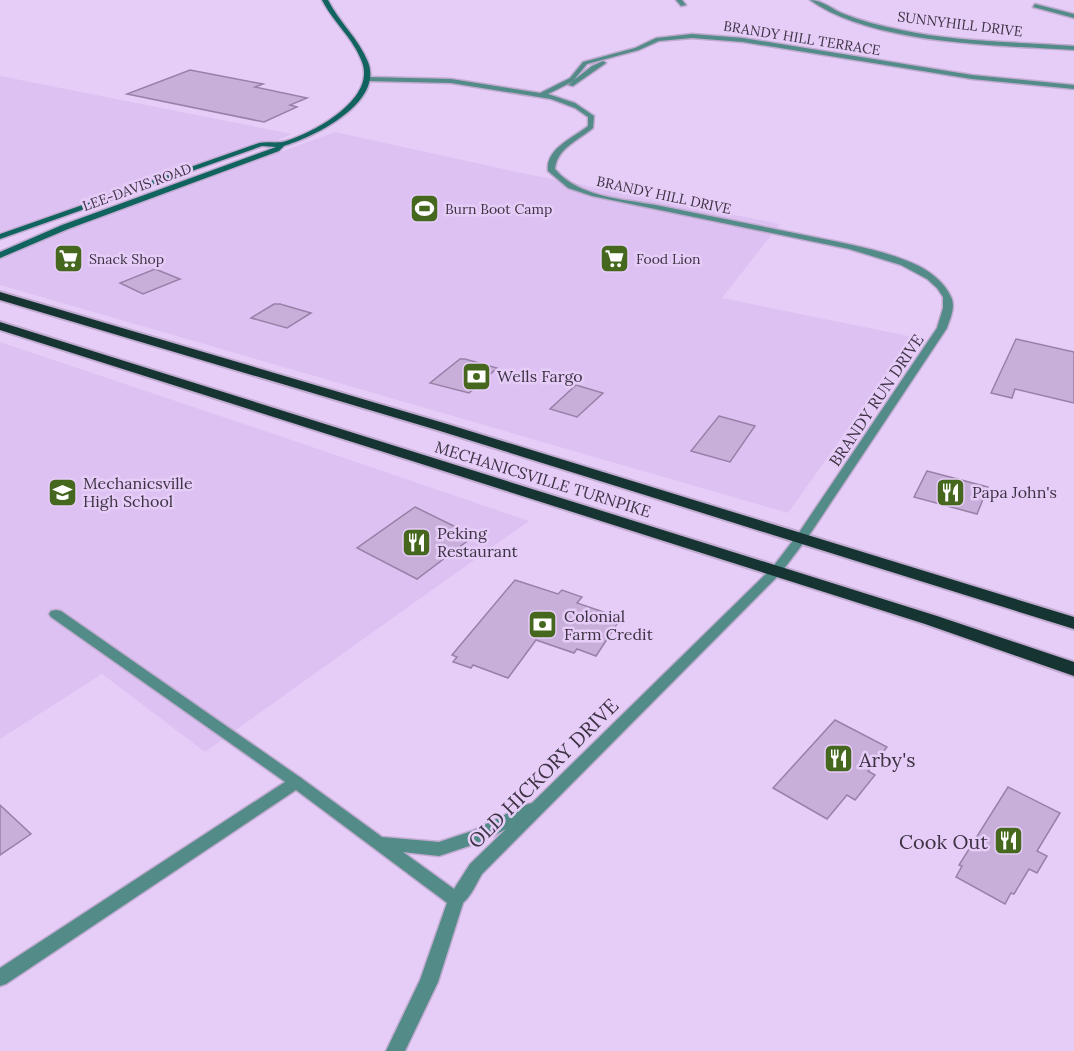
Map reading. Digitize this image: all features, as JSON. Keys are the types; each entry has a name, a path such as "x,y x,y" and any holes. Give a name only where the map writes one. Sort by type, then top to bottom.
{"highway":[{"name":"MECHANICSVILLE TURNPIKE","path":"0,296 442,427 1074,623"},
{"name":"MECHANICSVILLE TURNPIKE","path":"0,326 776,571 1074,669"}],"main road":[{"path":"326,0 336,23 363,59 368,79"},
{"name":"LEE-DAVIS ROAD","path":"0,237 261,144 282,144 342,114 357,100 368,79"},
{"name":"LEE-DAVIS ROAD","path":"0,255 65,227 277,150 282,144"},
{"path":"121,208 176,180 178,173"}],"street":[{"name":"SUNNYHILL DRIVE","path":"813,0 844,16 908,32 1074,48"},
{"path":"1035,6 1074,16"},
{"name":"BRANDY HILL TERRACE","path":"542,95 572,79 585,63 637,49 658,39 692,36 742,40 972,77 1074,89"},
{"name":"BRANDY HILL TERRACE","path":"552,97 584,78 597,64 637,53 659,43 682,39 753,45 975,81 1074,89"},
{"name":"BRANDY HILL DRIVE","path":"368,79 451,81 552,97 581,108 591,116 591,127 557,151 551,160 551,169 557,178 579,191 850,247 894,260 930,276"},
{"name":"BRANDY RUN DRIVE","path":"802,537 942,328 947,312 947,297 930,276"},
{"name":"OLD HICKORY DRIVE","path":"395,1051 429,982 456,900 476,869 776,571 802,537"},
{"path":"56,614 296,782 456,900"},
{"path":"0,978 296,782"},
{"path":"379,843 415,849 439,849 478,836 542,804"}],"shaded area":[{"path":"0,76 292,134 246,154 79,207 0,235"},
{"path":"335,132 512,171 780,224 722,298 913,337 788,513 0,285 0,254"},
{"path":"0,342 529,521 205,752 102,674 0,739"}],"building":[{"path":"190,70 263,84 255,87 307,98 290,105 297,107 264,122 127,94"},
{"path":"155,269 180,279 143,294 120,283"},
{"path":"274,304 311,313 287,328 251,318"},
{"path":"1016,339 1074,352 1074,403 1015,389 1012,398 991,393"},
{"name":"Wells Fargo","path":"460,359 497,368 469,393 430,383"},
{"path":"576,385 603,393 577,417 550,409"},
{"path":"719,416 755,426 730,462 691,451"},
{"name":"Papa John's","path":"927,471 988,487 977,514 914,497"},
{"name":"Peking Restaurant","path":"415,507 474,536 417,579 357,548"},
{"name":"Colonial Farm Credit","path":"515,580 558,594 562,590 582,597 577,603 621,618 596,656 577,649 574,653 536,640 508,678 473,665 471,668 453,662 457,657 452,655"},
{"name":"Arby's","path":"835,720 887,747 868,771 875,775 855,800 847,795 827,819 773,788"},
{"name":"Cook Out","path":"1008,787 1060,813 1037,851 1047,856 1037,873 1029,869 1005,904 956,877 962,866 959,865"},
{"path":"0,805 31,834 0,855"}],"place":[{"name":"Burn Boot Camp","path":"424,209"},
{"name":"Snack Shop","path":"68,259"},
{"name":"Food Lion","path":"615,259"},
{"name":"Wells Fargo","path":"476,376"},
{"name":"Mechanicsville High School","path":"62,492"},
{"name":"Papa John's","path":"951,492"},
{"name":"Peking Restaurant","path":"416,542"},
{"name":"Colonial Farm Credit","path":"543,625"},
{"name":"Arby's","path":"838,759"},
{"name":"Cook Out","path":"1009,841"}]}
